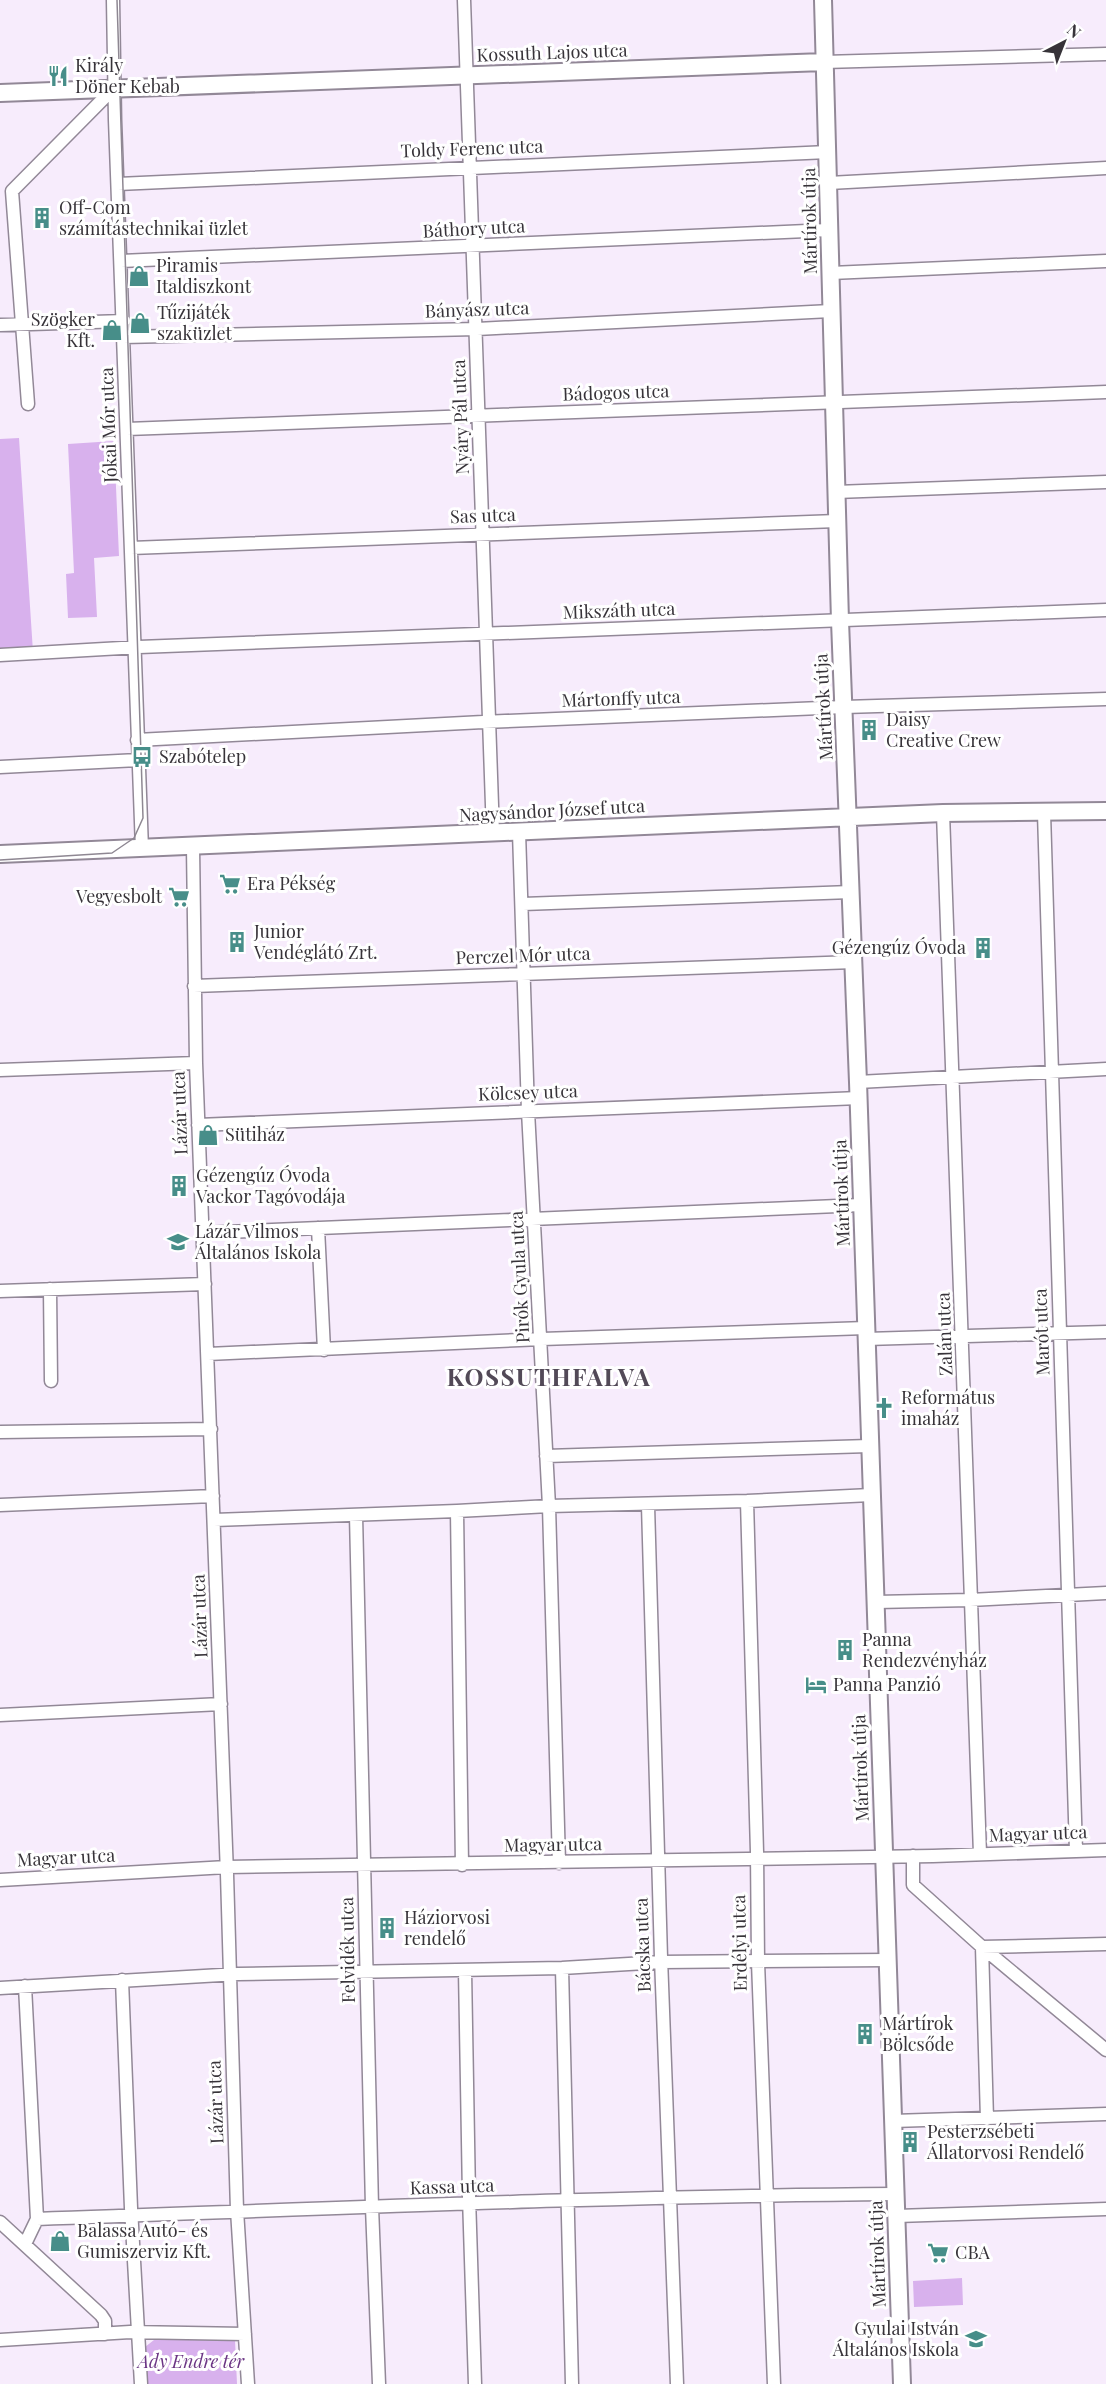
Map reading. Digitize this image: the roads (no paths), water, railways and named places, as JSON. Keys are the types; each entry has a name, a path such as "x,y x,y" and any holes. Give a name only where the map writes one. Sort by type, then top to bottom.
{"street":[{"name":"Jókai Mór utca","path":"113,0 117,183 124,321 142,849"},
{"name":"Nyáry Pál utca","path":"464,0 493,834"},
{"name":"Mártírok útja","path":"823,0 840,621 854,962 902,2384"},
{"name":"Kossuth Lajos utca","path":"0,93 824,62 1106,54"},
{"path":"28,404 12,191 114,88"},
{"name":"Toldy Ferenc utca","path":"117,183 828,152"},
{"path":"829,183 1106,168"},
{"name":"Báthory utca","path":"121,261 829,230"},
{"path":"831,273 1106,261"},
{"name":"Bányász utca","path":"123,337 477,329 831,310"},
{"path":"0,325 124,321"},
{"path":"0,330 13,329 23,324"},
{"name":"Bádogos utca","path":"127,429 1106,392"},
{"path":"836,492 1106,482"},
{"name":"Sas utca","path":"131,548 837,521"},
{"name":"Mikszáth utca","path":"0,655 134,647 1106,610"},
{"name":"Mártonffy utca","path":"137,740 844,707 1106,699"},
{"path":"0,767 138,760"},
{"name":"Nagysándor József utca","path":"0,854 943,813 1106,811"},
{"name":"Zalán utca","path":"943,813 980,1854"},
{"name":"Marót utca","path":"1044,813 1050,1072 1076,1851"},
{"name":"Pirók Gyula utca","path":"519,832 528,1111 542,1339 549,1506 560,1863"},
{"name":"Lázár utca","path":"193,847 198,1125 227,1867 237,2210 248,2384"},
{"path":"523,904 851,892"},
{"name":"Perczel Mór utca","path":"194,986 854,962"},
{"path":"0,1070 196,1063"},
{"name":"Kölcsey utca","path":"198,1125 528,1111 858,1090 954,1077 1106,1069"},
{"path":"203,1233 861,1205"},
{"path":"318,1228 324,1350"},
{"path":"0,1291 205,1284"},
{"path":"50,1289 51,1381"},
{"path":"207,1354 542,1339 866,1334 963,1338 1106,1332"},
{"path":"0,1432 211,1429"},
{"path":"546,1456 869,1446"},
{"path":"214,1520 871,1495"},
{"path":"0,1505 213,1496"},
{"name":"Erdélyi utca","path":"747,1501 758,1962 774,2384"},
{"name":"Bácska utca","path":"648,1505 658,1860 678,2384"},
{"path":"457,1511 462,1865"},
{"name":"Felvidék utca","path":"356,1515 372,2207 379,2384"},
{"path":"876,1602 1106,1593"},
{"path":"0,1715 221,1704"},
{"name":"Magyar utca","path":"0,1880 227,1867 462,1865 1106,1850"},
{"path":"913,1856 913,1885 982,1947 1106,2050"},
{"path":"982,1947 1106,1944"},
{"path":"1011,1970 1010,1960 1017,1950 1026,1946"},
{"path":"982,1947 987,2119"},
{"path":"0,1988 230,1975 562,1968 662,1962 887,1960"},
{"path":"562,1968 572,2384"},
{"path":"465,1970 475,2384"},
{"path":"122,1980 131,2216 141,2384"},
{"path":"25,1986 37,2219 26,2244"},
{"path":"893,2121 1106,2114"},
{"name":"Kassa utca","path":"37,2219 237,2210 670,2197 896,2193"},
{"path":"897,2216 1106,2208"},
{"path":"0,2222 101,2315 105,2320 105,2334"},
{"path":"0,2340 138,2332 245,2334"}],"tram line":[{"path":"0,860 112,853 134,838 143,818 117,0"}],"place":[{"name":"Király Döner Kebab","path":"58,76"},
{"name":"Off-Com számítástechnikai üzlet","path":"42,218"},
{"name":"Piramis Italdiszkont","path":"139,276"},
{"name":"Tűzijáték szaküzlet","path":"140,323"},
{"name":"Szögker Kft.","path":"112,330"},
{"name":"Daisy Creative Crew","path":"869,730"},
{"name":"Szabótelep","path":"142,757"},
{"name":"Era Pékség","path":"230,884"},
{"name":"Vegyesbolt","path":"179,897"},
{"name":"Junior Vendéglátó Zrt.","path":"237,942"},
{"name":"Gézengúz Óvoda","path":"983,948"},
{"name":"Sütiház","path":"208,1135"},
{"name":"Gézengúz Óvoda Vackor Tagóvodája","path":"179,1186"},
{"name":"Lázár Vilmos Általános Iskola","path":"178,1242"},
{"name":"Református imaház","path":"884,1408"},
{"name":"Panna Rendezvényház","path":"845,1650"},
{"name":"Panna Panzió","path":"816,1685"},
{"name":"Háziorvosi rendelő","path":"387,1928"},
{"name":"Mártírok Bölcsőde","path":"865,2034"},
{"name":"Pesterzsébeti Állatorvosi Rendelő","path":"910,2142"},
{"name":"Balassa Autó- és Gumiszerviz Kft.","path":"60,2241"},
{"name":"CBA","path":"938,2253"},
{"name":"Gyulai István Általános Iskola","path":"976,2339"}],"district":[{"name":"KOSSUTHFALVA","path":"549,1378"}],"park label":[{"name":"Ady Endre tér","path":"191,2362"}]}
